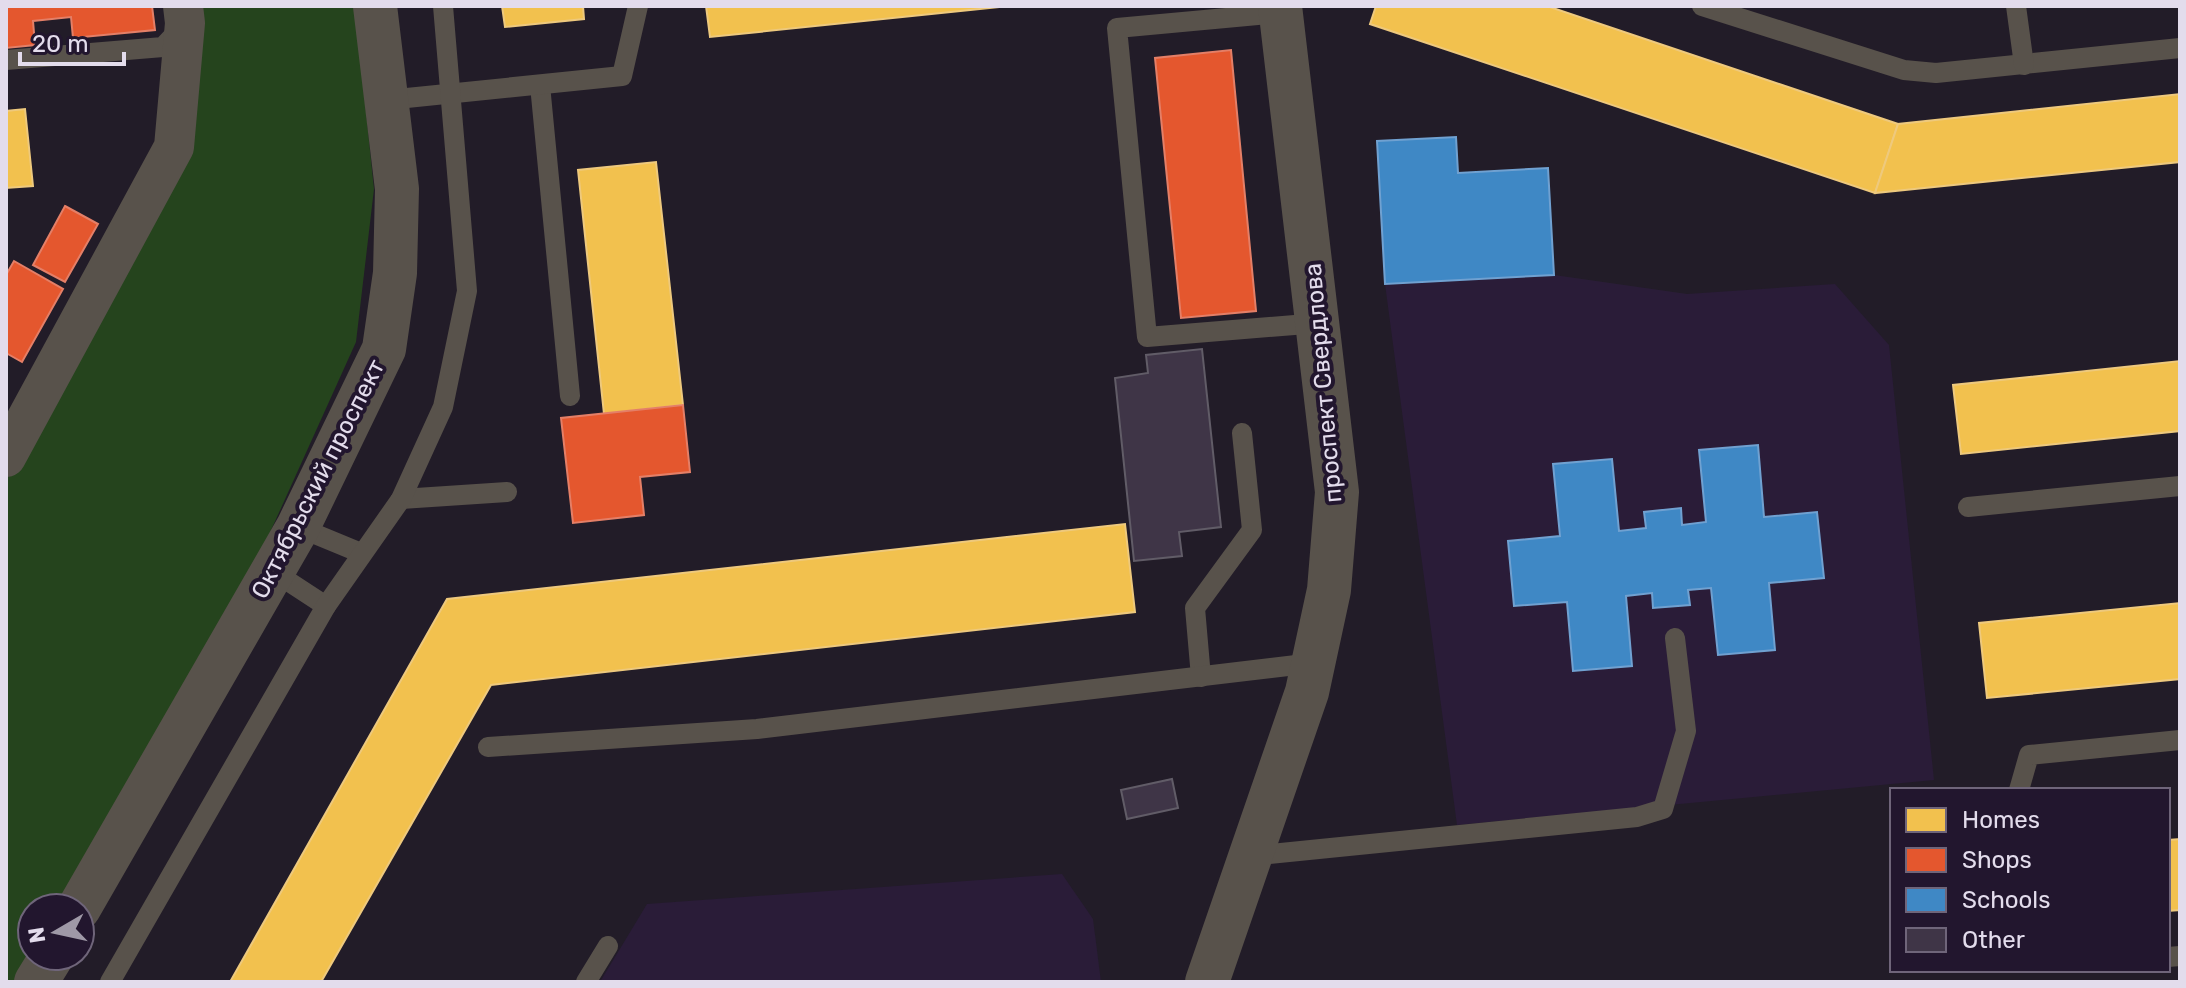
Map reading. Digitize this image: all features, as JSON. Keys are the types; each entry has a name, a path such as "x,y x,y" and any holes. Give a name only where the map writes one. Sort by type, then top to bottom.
{"street":[{"name":"Октябрьский проспект","path":"88,892 274,572 384,349 395,273 397,189 375,6"},
{"name":"проспект Свердлова","path":"1207,982 1307,692 1329,590 1337,492 1280,10"},
{"path":"6,457 174,147 184,14"}],"lane":[{"path":"110,982 326,606 401,499 443,407 467,291 443,6"},
{"path":"387,100 622,76 638,6"},
{"path":"1702,6 1904,70 1936,73 2180,48"},
{"path":"2016,6 2024,65"},
{"path":"1280,10 1117,28 1147,337 1319,323"},
{"path":"6,60 163,47 184,14"},
{"path":"540,85 570,396"},
{"path":"1201,677 1195,608 1252,530 1242,433"},
{"path":"1968,507 2180,486"},
{"path":"401,499 507,492"},
{"path":"298,527 361,553"},
{"path":"274,572 326,606"},
{"path":"1250,856 1637,817 1663,809 1686,731 1675,638"},
{"path":"488,747 757,729 1313,663"},
{"path":"2020,788 2029,755 2180,740"},
{"path":"586,982 608,946"}],"shaded area":[{"path":"1554,275 1687,294 1835,284 1889,345 1934,780 1457,825 1385,284"},
{"path":"1062,874 1093,919 1101,982 600,982 647,904"}],"green space":[{"path":"191,6 355,6 374,189 356,342 230,621 74,892 16,892 16,972 26,972 22,982 6,982 6,461 183,145"}],"building: Homes":[{"path":"502,6 583,6 584,19 505,27"},
{"path":"706,6 1009,6 710,37"},
{"path":"1376,6 1547,6 1898,124 1875,193 1370,24"},
{"path":"2180,94 2180,162 1875,193 1898,124"},
{"path":"25,109 33,186 6,188 6,111"},
{"path":"656,162 683,405 604,414 578,170"},
{"path":"2180,361 2180,431 1961,454 1953,385"},
{"path":"1125,524 1135,612 491,685 321,982 230,982 447,599"},
{"path":"2180,603 2180,679 1987,698 1979,623"},
{"path":"2180,839 2180,910 2170,911 2170,840"}],"building: Shops":[{"path":"6,6 152,6 155,30 73,38 71,17 33,21 35,45 6,48"},
{"path":"1231,50 1256,311 1181,318 1155,58"},
{"path":"65,206 98,224 65,282 33,265"},
{"path":"14,261 63,289 22,362 6,353 6,275"},
{"path":"683,405 690,472 640,477 644,515 573,523 561,418"}],"building: Schools":[{"path":"1456,137 1458,173 1548,168 1554,275 1385,284 1377,141"},
{"path":"1758,445 1764,517 1817,512 1824,578 1769,583 1775,650 1718,655 1711,588 1688,590 1690,605 1653,608 1652,593 1626,596 1632,666 1573,671 1567,602 1514,606 1508,541 1560,536 1553,464 1612,459 1619,531 1646,528 1644,512 1681,508 1682,525 1706,522 1699,450"}],"building: Other":[{"path":"1202,349 1221,527 1179,532 1182,556 1134,561 1115,378 1148,373 1146,355"},
{"path":"1172,779 1178,808 1127,819 1121,790"}]}
